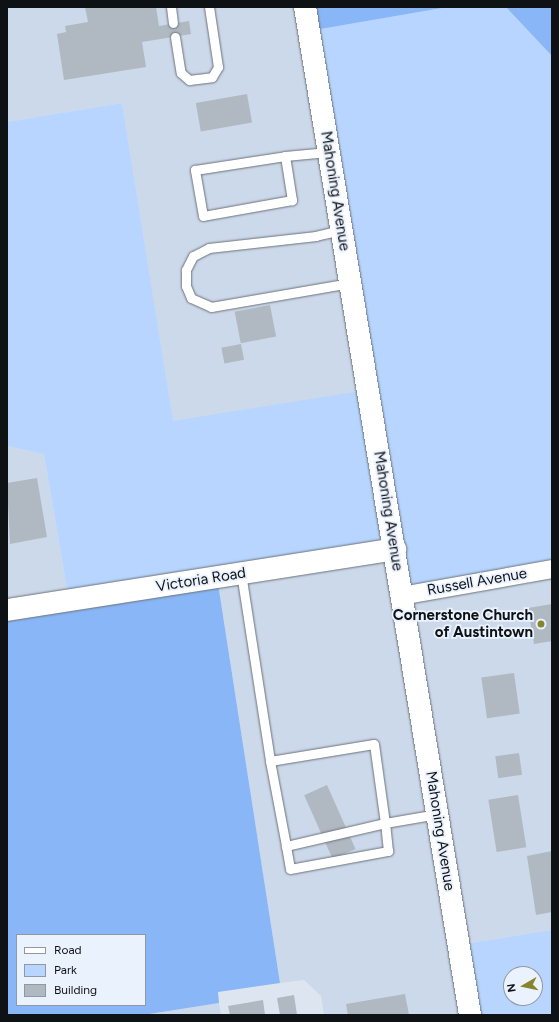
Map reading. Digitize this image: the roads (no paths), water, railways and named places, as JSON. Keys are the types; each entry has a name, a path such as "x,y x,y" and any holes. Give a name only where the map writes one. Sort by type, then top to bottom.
{"main road":[{"name":"Mahoning Avenue","path":"304,7 395,549 470,1015"},
{"name":"Victoria Road","path":"7,610 395,549"}],"street":[{"name":"Russell Avenue","path":"402,596 552,569"}],"lane":[{"path":"170,7 173,23"},
{"path":"176,36 181,73 189,80 212,77 218,67 209,7"},
{"path":"285,156 292,200 203,216 195,170 285,156 328,152"},
{"path":"342,230 316,236 209,248 193,256 186,270 186,286 191,298 211,308 350,283"},
{"path":"241,573 270,761 290,869 388,851 374,744 270,761"},
{"path":"286,846 385,823 437,814"}],"place":[{"name":"Cornerstone Church of Austintown","path":"541,624"}]}
